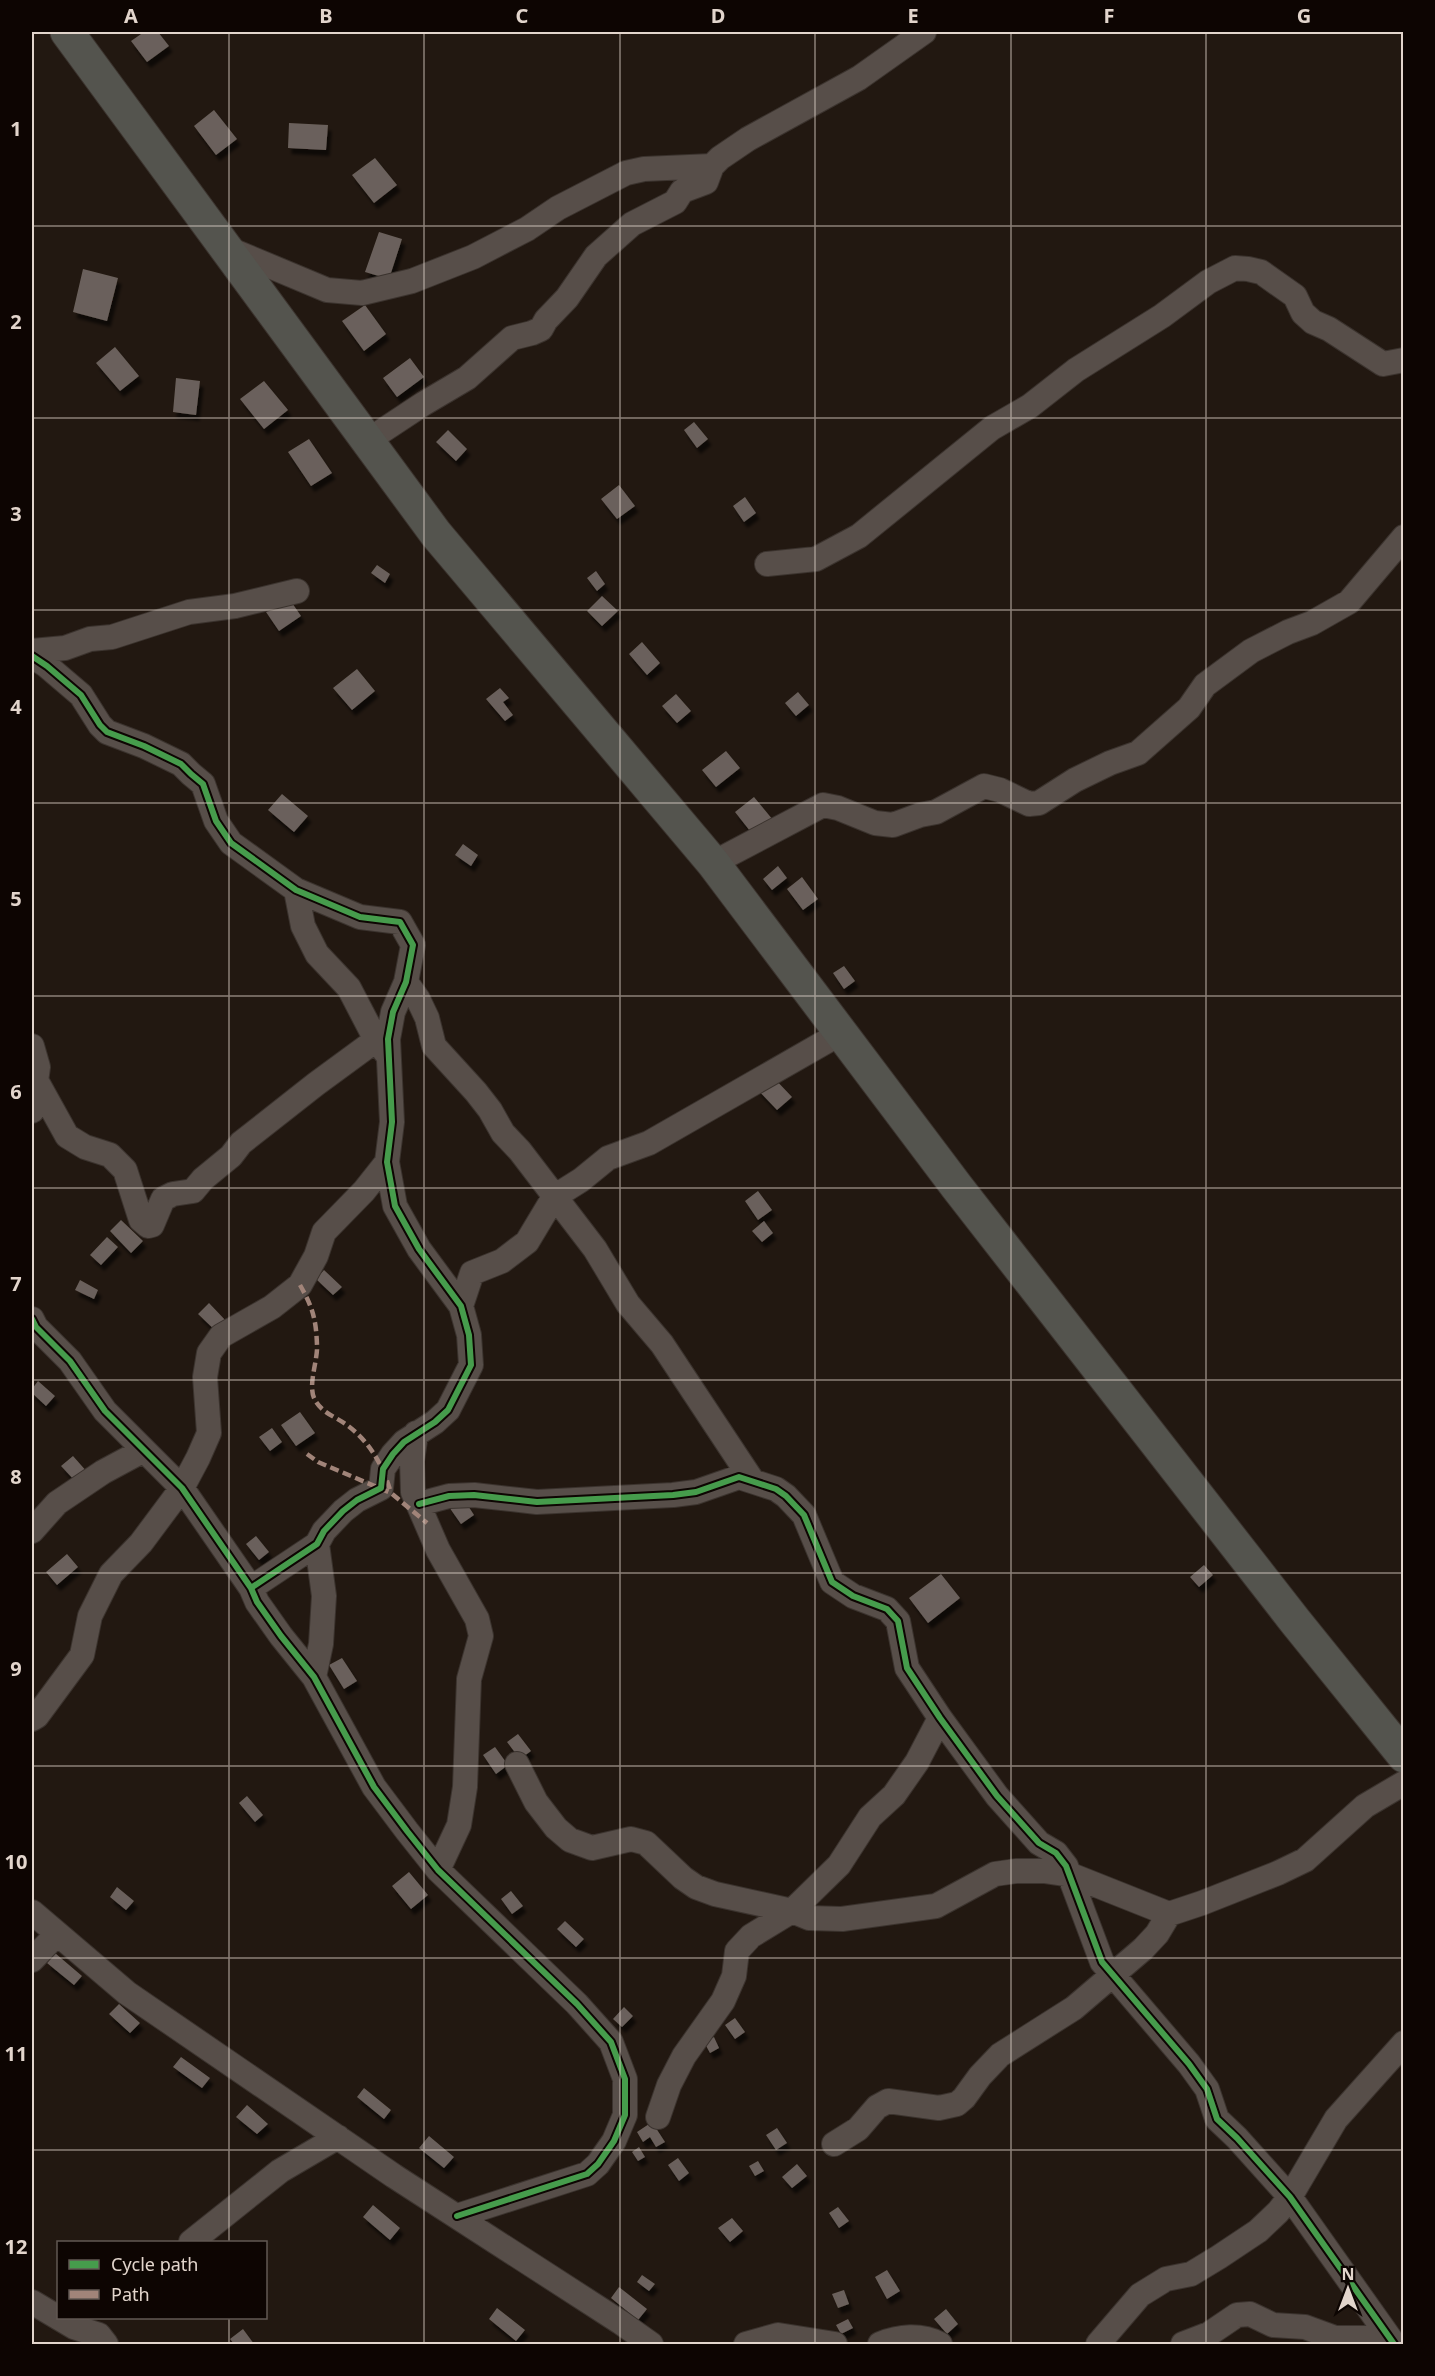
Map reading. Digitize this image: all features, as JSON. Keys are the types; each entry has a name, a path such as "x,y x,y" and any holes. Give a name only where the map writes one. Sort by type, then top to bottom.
{"main road":[{"path":"67,32 436,534 713,863 957,1187 1295,1622 1404,1755"}],"street":[{"path":"367,441 468,378 512,338 541,328 567,298 596,256 632,224 675,202 682,191 706,182 712,166 720,158 748,139 858,78 924,32"},
{"path":"224,246 327,290 362,293 412,281 473,257 527,229 558,208 626,173 644,169 712,166"},
{"path":"767,564 816,559 859,536 992,428 1030,406 1076,370 1162,316 1208,282 1234,268 1248,268 1261,272 1295,296 1303,313 1313,322 1329,329 1383,364 1404,360"},
{"path":"713,863 823,805 838,808 874,823 893,825 936,812 984,786 1000,790 1029,804 1046,800 1075,780 1110,763 1138,753 1189,708 1205,685 1251,651 1288,632 1312,623 1348,602 1404,537"},
{"path":"32,651 65,648 90,639 112,637 189,612 235,606 297,591"},
{"path":"32,656 81,695 100,725 108,732 181,764 203,784 216,821 231,843 296,890 360,917 400,922 413,945 406,982 393,1012 388,1039 382,1049 316,1084 241,1143 231,1156 203,1179 193,1191 173,1194 163,1199 152,1225 148,1226 141,1220 125,1170 110,1155 85,1147 67,1136 36,1080"},
{"path":"251,1588 317,1544 324,1531 343,1511 357,1500 381,1488 384,1468 404,1442 435,1422 448,1410 471,1365 469,1335 461,1306 419,1249 395,1206 387,1162 392,1122 382,1049 349,988 317,954 303,926 296,890"},
{"path":"406,982 427,1018 434,1046 483,1101 503,1133 520,1151 595,1249 628,1304 662,1344 752,1480"},
{"path":"461,1306 472,1273 502,1261 527,1242 554,1197 581,1180 608,1158 649,1143 841,1033"},
{"path":"32,1046 39,1067 32,1111"},
{"path":"32,1719 37,1716 82,1655 90,1616 111,1574 141,1543 182,1488 209,1433 205,1377 209,1353 221,1336 272,1307 300,1285 316,1256 324,1232 364,1191 387,1162"},
{"path":"32,1319 36,1327 70,1361 105,1411 182,1488 251,1588 257,1602 314,1677 374,1786 438,1870 584,2011 611,2042 625,2079 625,2115 614,2141 598,2164 587,2174 457,2216"},
{"path":"416,1433 412,1469 413,1492 438,1550 477,1619 481,1636 469,1679 465,1787 459,1825 438,1870"},
{"path":"32,1531 57,1503 103,1472 144,1450"},
{"path":"419,1504 449,1496 474,1495 537,1502 625,1499 696,1492 739,1477 776,1489 786,1496 804,1515 832,1582 853,1596 887,1609 898,1621 907,1668 940,1719 997,1796 1039,1843 1056,1853 1071,1875 1095,1948 1102,1962 1189,2064 1207,2089 1217,2119 1290,2197 1392,2340"},
{"path":"314,1677 321,1644 324,1596 317,1544"},
{"path":"658,2117 669,2085 684,2056 723,2001 734,1976 737,1951 751,1936 792,1911 839,1865 870,1817 894,1795 917,1762 940,1719"},
{"path":"517,1764 536,1802 556,1828 570,1840 592,1848 631,1839 646,1843 682,1878 696,1887 715,1894 792,1911 809,1918 854,1917 936,1906 995,1874 1016,1871 1044,1871 1071,1875 1169,1914 1202,1904 1278,1874 1305,1860 1365,1806 1404,1783"},
{"path":"32,1912 127,1993 338,2137 651,2344"},
{"path":"834,2144 858,2129 877,2107 888,2101 939,2108 957,2104 1000,2055 1074,2008 1143,1949 1157,1934 1169,1914"},
{"path":"32,1960 57,1934"},
{"path":"1098,2344 1140,2295 1166,2279 1191,2274 1258,2230 1278,2212 1290,2197 1336,2119 1404,2043"},
{"path":"192,2241 280,2170 338,2137"},
{"path":"32,2302 57,2317"},
{"path":"1183,2344 1209,2334 1237,2315 1250,2314 1273,2325 1305,2326 1335,2338 1392,2340"},
{"path":"61,2319 74,2327 103,2335"},
{"path":"746,2344 778,2335 835,2344"},
{"path":"880,2344 900,2336 933,2340 940,2344"}],"building":[{"path":"144,32 158,32 169,46 147,62 131,41"},
{"path":"214,110 237,139 216,155 194,126"},
{"path":"289,123 328,125 326,150 288,148"},
{"path":"375,158 397,185 374,203 352,175"},
{"path":"379,232 402,239 389,279 365,272"},
{"path":"83,269 118,278 107,321 73,312"},
{"path":"365,305 386,334 364,351 342,321"},
{"path":"115,347 139,376 120,391 96,363"},
{"path":"410,358 424,377 397,397 383,378"},
{"path":"176,378 200,381 196,415 173,412"},
{"path":"264,381 288,410 264,429 240,399"},
{"path":"694,422 708,439 697,448 684,430"},
{"path":"448,430 467,449 456,461 436,442"},
{"path":"309,439 332,473 311,486 288,452"},
{"path":"619,485 635,506 617,519 601,499"},
{"path":"745,497 756,513 744,522 733,506"},
{"path":"377,565 390,574 385,583 371,573"},
{"path":"596,571 605,584 597,591 587,578"},
{"path":"602,596 618,611 602,626 587,611"},
{"path":"288,597 301,616 279,631 266,612"},
{"path":"642,642 660,663 647,675 629,654"},
{"path":"357,669 375,691 352,710 333,688"},
{"path":"500,688 509,698 503,702 513,715 505,721 486,699"},
{"path":"798,692 809,705 796,716 785,703"},
{"path":"676,694 691,711 677,723 662,706"},
{"path":"726,751 740,768 716,787 702,770"},
{"path":"282,794 308,816 294,832 268,810"},
{"path":"754,797 773,820 754,836 735,812"},
{"path":"463,844 478,855 471,866 455,855"},
{"path":"778,866 787,878 772,890 763,879"},
{"path":"802,877 818,899 803,910 787,889"},
{"path":"844,966 855,981 844,989 833,973"},
{"path":"772,1076 792,1097 777,1110 757,1089"},
{"path":"758,1191 772,1210 758,1220 745,1201"},
{"path":"121,1220 143,1241 131,1253 110,1231"},
{"path":"764,1221 773,1233 762,1242 752,1231"},
{"path":"107,1237 118,1247 101,1265 90,1255"},
{"path":"324,1270 342,1287 333,1295 316,1279"},
{"path":"80,1280 98,1290 94,1299 75,1290"},
{"path":"209,1303 227,1322 217,1332 198,1314"},
{"path":"38,1381 55,1396 46,1406 32,1393"},
{"path":"300,1412 315,1433 296,1446 281,1425"},
{"path":"272,1428 282,1442 270,1451 259,1437"},
{"path":"73,1456 88,1473 77,1483 61,1466"},
{"path":"463,1498 474,1515 461,1524 449,1507"},
{"path":"256,1536 269,1552 259,1560 246,1544"},
{"path":"67,1554 78,1567 57,1585 46,1572"},
{"path":"1204,1565 1213,1575 1199,1587 1190,1577"},
{"path":"941,1574 960,1598 928,1623 909,1598"},
{"path":"342,1658 357,1681 344,1689 329,1665"},
{"path":"518,1734 531,1751 520,1759 507,1742"},
{"path":"495,1747 508,1765 496,1774 483,1755"},
{"path":"247,1796 263,1815 255,1822 239,1803"},
{"path":"409,1872 428,1895 411,1909 392,1886"},
{"path":"117,1887 134,1901 126,1910 110,1897"},
{"path":"511,1891 523,1906 512,1914 501,1899"},
{"path":"565,1921 584,1939 576,1947 557,1929"},
{"path":"55,1953 82,1976 74,1985 47,1963"},
{"path":"119,2004 140,2023 130,2033 109,2014"},
{"path":"624,2007 633,2016 622,2027 613,2019"},
{"path":"735,2018 745,2032 735,2039 725,2025"},
{"path":"714,2037 719,2048 710,2053 704,2042"},
{"path":"181,2057 210,2078 202,2088 173,2067"},
{"path":"364,2088 391,2110 384,2119 357,2097"},
{"path":"247,2105 268,2124 257,2134 236,2117"},
{"path":"652,2122 665,2142 656,2147 650,2137 643,2142 637,2132"},
{"path":"777,2128 787,2143 776,2150 766,2135"},
{"path":"429,2136 454,2157 444,2168 419,2148"},
{"path":"639,2147 645,2157 638,2161 632,2152"},
{"path":"678,2158 689,2173 679,2181 668,2165"},
{"path":"758,2161 764,2171 755,2176 749,2166"},
{"path":"797,2164 807,2176 792,2188 782,2177"},
{"path":"373,2205 400,2228 390,2240 363,2217"},
{"path":"838,2207 849,2221 839,2228 829,2213"},
{"path":"732,2218 743,2231 730,2242 718,2228"},
{"path":"887,2270 900,2291 887,2299 875,2277"},
{"path":"642,2275 655,2284 649,2291 637,2282"},
{"path":"619,2287 647,2309 638,2320 611,2298"},
{"path":"844,2290 849,2304 838,2308 832,2294"},
{"path":"497,2308 525,2330 516,2341 489,2319"},
{"path":"946,2309 958,2324 947,2334 934,2319"},
{"path":"848,2319 853,2328 841,2334 836,2325"},
{"path":"243,2329 254,2344 234,2344 230,2339"}],"marked path":[{"path":"300,1285 311,1307 316,1328 317,1351 312,1381 315,1400 325,1412 347,1425 363,1439 380,1464 391,1493"},
{"path":"307,1454 318,1462 391,1493 427,1523"}],"cycle path":[{"path":"32,656 81,695 107,732 144,746 181,764 203,784 216,821 231,843 296,890 360,917 400,922 413,945 406,982 393,1012 388,1039 392,1122 387,1162 395,1206 419,1249 461,1306 469,1335 471,1365 448,1410 435,1422 404,1442 393,1454 383,1469 381,1488 357,1500 343,1511 324,1531 317,1544 251,1588"},
{"path":"32,1319 36,1327 70,1361 105,1411 182,1488 251,1588 257,1602 314,1677 374,1787 438,1870 577,2004 611,2042 625,2079 625,2115 614,2141 598,2164 587,2174 457,2216"},
{"path":"419,1504 449,1496 474,1495 537,1502 673,1495 696,1492 739,1477 776,1489 786,1496 804,1515 832,1582 853,1596 887,1609 898,1621 907,1668 940,1718 997,1796 1039,1843 1056,1853 1066,1866 1102,1962 1189,2064 1207,2089 1217,2119 1290,2197 1394,2344"}]}
